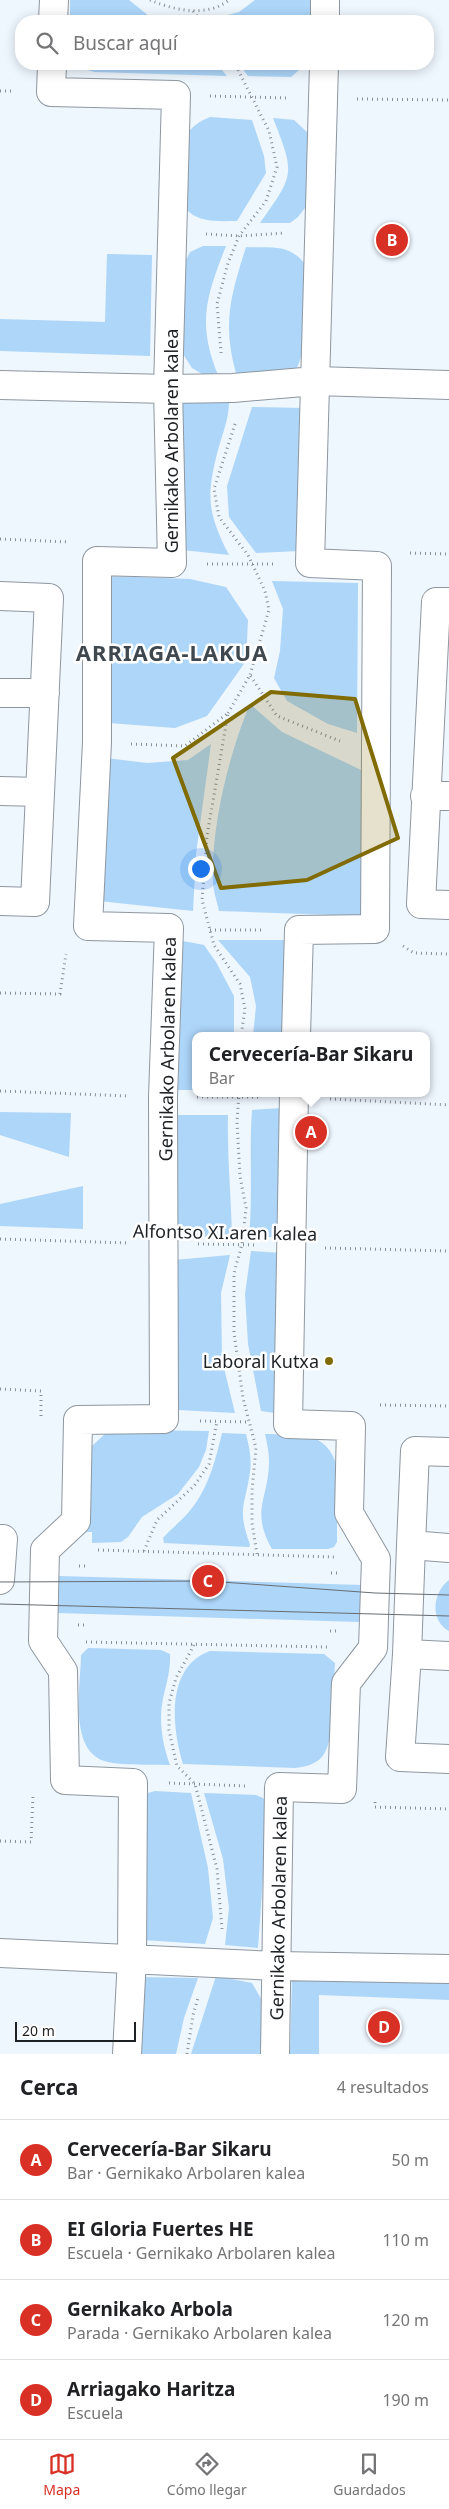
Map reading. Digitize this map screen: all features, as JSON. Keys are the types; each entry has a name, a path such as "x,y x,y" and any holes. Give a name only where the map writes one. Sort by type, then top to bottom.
{"street":[{"path":"53,15 54,0"},
{"path":"325,0 325,15"},
{"name":"Gernikako Arbolaren kalea","path":"52,70 51,92 176,95 168,389 172,563 97,561"},
{"path":"296,1032 299,930 375,929 377,566 310,563 324,70"},
{"path":"0,385 168,389 233,388 315,381 449,385"},
{"path":"88,926 96,742 97,561"},
{"path":"0,596 49,598 35,902 0,901"},
{"path":"449,602 436,602 440,698 437,796 421,904 449,905"},
{"path":"0,693 45,693"},
{"path":"0,790 40,792"},
{"name":"Gernikako Arbolaren kalea","path":"88,926 169,928 163,1097 164,1420"},
{"path":"294,1097 288,1424 351,1426 349,1513 376,1559 373,1648 346,1683 342,1789"},
{"path":"127,2054 132,1958 133,1783 66,1780 62,1671 43,1641 45,1550 76,1522 78,1420 164,1420"},
{"path":"449,1452 415,1451 407,1654 400,1757 449,1759"},
{"path":"0,1539 3,1539 0,1580"},
{"path":"411,1545 449,1548"},
{"path":"407,1654 449,1656"},
{"name":"Gernikako Arbolaren kalea","path":"275,2054 279,1787 342,1789"},
{"path":"0,1953 277,1966 449,1969"}],"path":[{"path":"150,0 171,9 193,12 224,4 229,0"},
{"path":"193,12 196,15"},
{"path":"173,232 239,236 319,232"},
{"path":"0,539 96,542 97,561"},
{"path":"172,563 253,565 310,563"},
{"path":"241,1032 244,1009 240,984 214,945 202,900 208,836 228,713 250,675 277,716 375,755"},
{"path":"96,742 184,746 228,713"},
{"path":"0,993 60,994 70,926 88,926"},
{"path":"169,928 299,930"},
{"path":"375,929 414,952 449,954"},
{"path":"0,1092 192,1096"},
{"path":"239,1097 237,1122 240,1176 246,1208 242,1244 234,1273 234,1333 247,1422 256,1448 256,1466 252,1490 252,1522 257,1554"},
{"path":"325,1097 449,1105"},
{"name":"Alfontso XI.aren kalea","path":"0,1239 449,1251"},
{"path":"0,1390 41,1391 41,1418 78,1420"},
{"path":"351,1426 356,1405 449,1406"},
{"path":"164,1420 288,1424"},
{"path":"144,1551 157,1520 194,1486 209,1464 217,1421"},
{"path":"45,1550 257,1554 376,1559"},
{"path":"43,1641 373,1648"},
{"path":"187,2054 193,2014 222,1930 217,1869 195,1784 177,1766 170,1730 169,1703 176,1678 194,1645"},
{"path":"0,1840 31,1842 34,1780 66,1780"},
{"path":"133,1783 279,1787"},
{"path":"342,1789 376,1790 376,1806 449,1809"}],"highlighted area":[{"path":"271,692 355,699 398,838 307,880 221,888 173,758"}],"shaded area":[{"path":"70,0 129,0 148,15 70,15"},
{"path":"255,0 312,0 311,15 228,15 239,12"},
{"path":"88,70 222,70 227,76 94,72"},
{"path":"244,70 299,70 291,77 248,76"},
{"path":"210,117 252,120 264,156 266,173 237,221 206,220 194,216 186,207 183,178 185,140 198,123"},
{"path":"273,118 294,120 307,132 308,204 298,217 290,223 260,223 280,194 288,173 285,151"},
{"path":"203,246 226,246 213,280 206,325 211,357 218,375 202,374 192,368 183,354 183,266 190,252"},
{"path":"246,247 271,247 286,250 299,257 305,264 302,354 297,368 288,374 236,373 230,339 230,309"},
{"path":"107,254 152,255 150,356 0,351 0,319 105,322"},
{"path":"180,399 229,401 227,420 214,466 210,492 216,527 229,555 182,550"},
{"path":"252,407 304,408 300,551 256,553 229,517 227,486"},
{"path":"108,576 190,579 226,587 248,620 246,661 207,716 175,728 109,723"},
{"path":"272,581 358,583 357,733 328,724 287,701 274,678 280,651 283,609"},
{"path":"250,704 282,732 361,770 361,916 219,911 213,881 213,860 218,814 235,745"},
{"path":"211,744 196,854 193,911 99,901 106,758 147,763 188,760"},
{"path":"218,940 286,940 285,1032 253,1032 256,1006 250,977"},
{"path":"183,941 204,945 216,962 234,996 234,1032 192,1032 192,1090 178,1090"},
{"path":"282,1108 284,1237 249,1237 252,1110"},
{"path":"0,1112 71,1113 69,1157 0,1135"},
{"path":"178,1115 228,1115 232,1235 175,1238"},
{"path":"83,1186 83,1229 0,1226 0,1204"},
{"path":"251,1251 283,1253 281,1414 261,1411 248,1344 245,1294"},
{"path":"230,1255 221,1293 222,1360 235,1413 178,1410 174,1260"},
{"path":"126,1430 209,1431 206,1450 199,1467 178,1494 142,1517 128,1537 121,1542 92,1543 92,1532 84,1532 91,1447 107,1432"},
{"path":"222,1433 246,1434 251,1467 243,1515 249,1547 164,1543 163,1538 188,1513 201,1495 213,1465"},
{"path":"265,1434 309,1437 318,1440 326,1446 332,1455 337,1467 337,1542 334,1547 328,1549 272,1549 262,1524 261,1514 269,1461"},
{"path":"59,1576 362,1585 360,1622 58,1613"},
{"path":"449,1580 449,1631 438,1620 436,1606 439,1591"},
{"path":"88,1648 161,1650 170,1654 170,1667 162,1704 161,1727 170,1765 108,1762 95,1756 86,1746 81,1733 79,1700 81,1655"},
{"path":"210,1651 324,1654 335,1663 332,1728 329,1741 320,1759 314,1763 295,1768 183,1764 176,1734 175,1700 185,1670 195,1659"},
{"path":"155,1791 191,1793 208,1868 213,1918 205,1944 143,1940 144,1797 148,1793"},
{"path":"204,1793 256,1795 263,1798 268,1806 258,1948 225,1945 229,1908 223,1859"},
{"path":"216,1976 252,1983 264,2004 263,2054 191,2054"},
{"path":"136,1977 198,1978 184,2018 176,2054 134,2054"},
{"path":"292,1979 449,1983 449,2000 319,1995 319,2054 290,2054"}],"tram line":[{"path":"0,1582 208,1581 375,1593 449,1595"},
{"path":"0,1604 449,1616"}],"place":[{"name":"EI Gloria Fuertes HE","path":"392,240"},
{"name":"Cervecería-Bar Sikaru","path":"311,1132"},
{"name":"Laboral Kutxa","path":"329,1361"},
{"name":"Gernikako Arbola","path":"208,1581"},
{"name":"Arriagako Haritza","path":"384,2027"}],"district":[{"name":"ARRIAGA-LAKUA","path":"172,652"}]}
